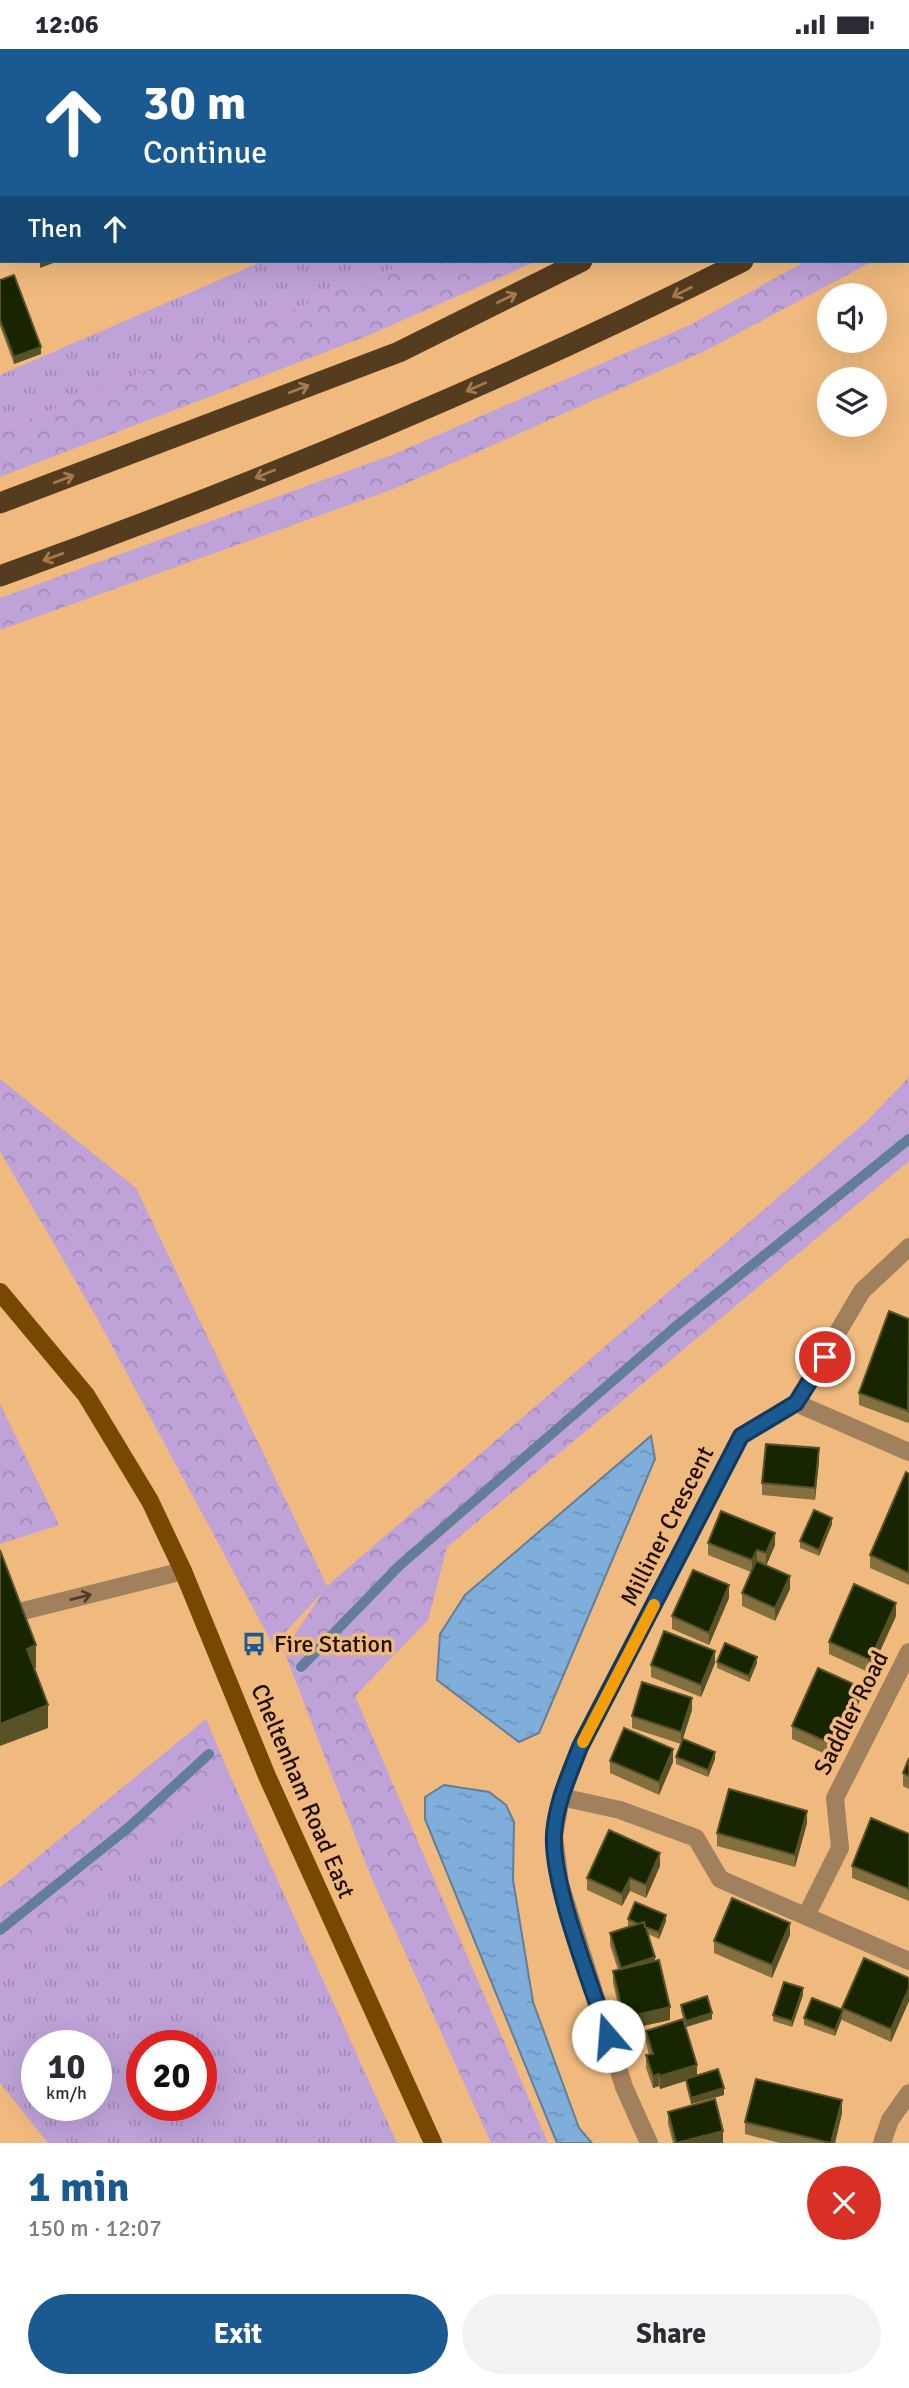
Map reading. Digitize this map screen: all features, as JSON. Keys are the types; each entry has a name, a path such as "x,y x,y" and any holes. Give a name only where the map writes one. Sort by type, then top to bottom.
{"highway":[{"path":"0,503 399,352 578,263"},
{"path":"0,576 90,544 427,409 607,329 739,263"}],"main road":[{"name":"Cheltenham Road East","path":"0,1292 86,1395 150,1501 183,1571 267,1776 433,2143"}],"street":[{"name":"Milliner Crescent","path":"649,2143 624,2087 560,1884 554,1836 561,1797 580,1747 741,1436 796,1403 862,1291 909,1247"},
{"path":"796,1403 909,1453"},
{"path":"15,1613 183,1571"},
{"name":"Saddler Road","path":"807,1914 840,1848 835,1798 909,1652"},
{"path":"561,1797 620,1810 696,1838 720,1879 807,1914 909,1961"},
{"path":"882,2143 890,2120 909,2092"}],"green space":[{"path":"258,263 406,263 0,431 0,375"},
{"path":"406,263 532,263 367,336 0,477 0,431"},
{"path":"802,263 869,263 832,283 817,283 817,291 705,351 396,488 0,630 0,598 392,455 690,325"},
{"path":"909,1077 909,1161 447,1547 428,1620 355,1696 548,2143 491,2143 371,1877 284,1651 323,1592 273,1645 98,1320 0,1151 0,1079 136,1188 327,1586 868,1120"},
{"path":"0,1404 59,1525 0,1544"},
{"path":"206,1719 228,1771 0,1981 0,1888"},
{"path":"228,1771 397,2143 48,2143 30,2121 112,2121 112,2030 21,2030 21,2109 0,2083 0,1981"}],"water":[{"path":"651,1436 655,1459 539,1733 519,1742 437,1680 440,1634 465,1595"},
{"path":"444,1785 489,1792 506,1805 514,1822 513,1880 533,2002 579,2128 592,2143 557,2143 425,1819 425,1797"}],"building":[{"path":"14,275 41,347 14,357 0,320 0,280"},
{"path":"889,1311 909,1319 908,1411 859,1393"},
{"path":"766,1444 819,1448 815,1488 762,1483"},
{"path":"906,1472 909,1474 909,1573 870,1555"},
{"path":"814,1510 832,1518 819,1550 800,1541"},
{"path":"721,1511 775,1533 766,1553 757,1550 752,1560 708,1543"},
{"path":"0,1550 36,1645 27,1649 48,1705 0,1724"},
{"path":"756,1561 790,1576 775,1608 742,1593"},
{"path":"693,1570 729,1585 709,1633 672,1616"},
{"path":"854,1584 896,1603 870,1660 829,1642"},
{"path":"664,1631 715,1651 701,1685 651,1665"},
{"path":"725,1643 757,1657 749,1676 717,1662"},
{"path":"818,1668 860,1687 834,1745 792,1726"},
{"path":"642,1682 692,1698 681,1732 632,1716"},
{"path":"624,1728 673,1749 659,1782 610,1761"},
{"path":"683,1739 715,1752 708,1770 676,1757"},
{"path":"909,1758 909,1776 903,1773"},
{"path":"729,1789 807,1811 795,1855 717,1833"},
{"path":"871,1818 909,1834 909,1889 852,1866"},
{"path":"609,1830 660,1853 646,1885 630,1878 622,1894 587,1878"},
{"path":"732,1898 790,1923 772,1965 714,1941"},
{"path":"635,1902 666,1915 659,1932 645,1927 644,1922 638,1924 628,1919"},
{"path":"644,1922 655,1957 621,1968 610,1933"},
{"path":"864,1958 909,1978 909,1988 891,2029 842,2008"},
{"path":"659,1960 670,2007 624,2018 613,1971"},
{"path":"784,1982 803,1988 792,2021 773,2015"},
{"path":"707,1996 712,2013 686,2021 681,2005"},
{"path":"812,1998 843,2010 835,2030 804,2018"},
{"path":"683,2019 697,2065 653,2076 646,2055 653,2054 646,2031"},
{"path":"718,2069 724,2088 691,2098 686,2079"},
{"path":"756,2079 842,2100 831,2143 745,2122"},
{"path":"715,2099 723,2131 676,2143 668,2112"}],"waterway":[{"path":"301,1667 399,1566 675,1327 909,1139"},
{"path":"0,1930 128,1828 209,1754"}],"slow traffic":[{"path":"583,1742 654,1605"}],"place":[{"name":"Fire Station","path":"254,1644"}],"route":[{"path":"608,2036 560,1884 554,1836 561,1797 580,1747 741,1436 796,1403 825,1357"}]}
